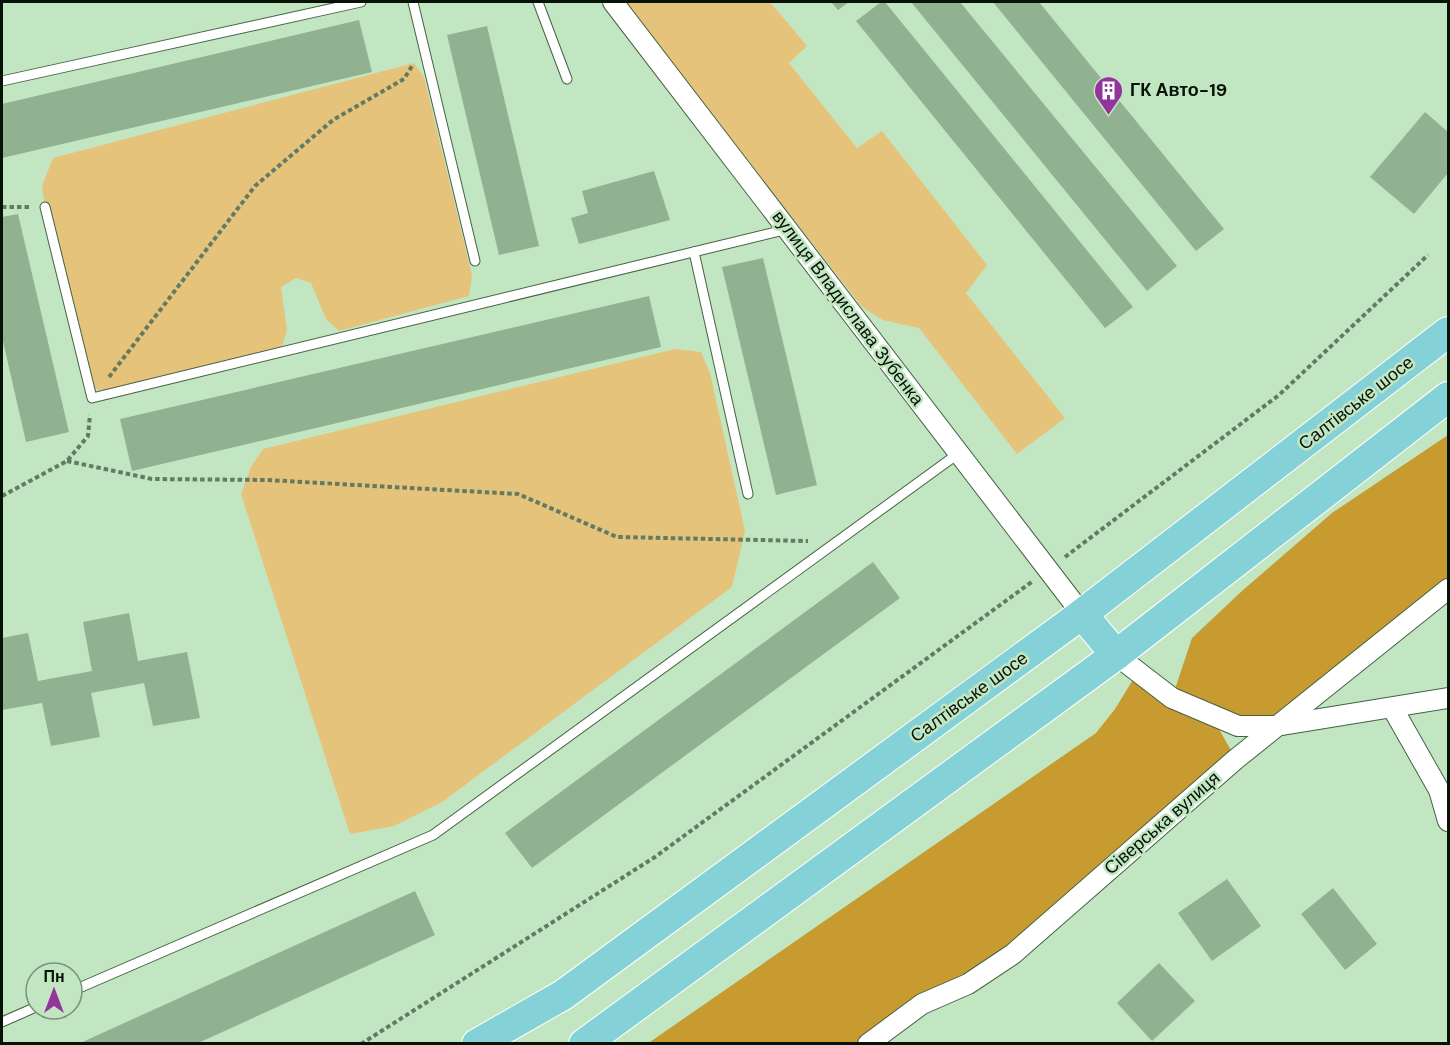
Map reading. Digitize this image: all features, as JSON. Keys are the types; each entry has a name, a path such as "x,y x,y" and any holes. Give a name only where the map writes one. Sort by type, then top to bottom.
{"main road":[{"name":"Салтівське шосе","path":"477,1044 563,995 1082,614 1449,332"},
{"path":"584,1044 1116,656 1449,397"},
{"path":"1082,614 1116,656"}],"street":[{"name":"вулиця Владислава Зубенка","path":"613,2 1082,614"},
{"name":"Сіверська вулиця","path":"868,1044 922,1004 968,984 1013,954 1276,726 1449,589"},
{"path":"1116,656 1172,698 1238,726 1276,726 1393,709 1449,698"},
{"path":"1393,709 1439,790 1449,821"}],"lane":[{"path":"2,81 361,2"},
{"path":"413,2 475,261"},
{"path":"538,2 567,79"},
{"path":"45,207 92,398 788,230"},
{"path":"694,252 748,494"},
{"path":"84,986 433,835 959,453"},
{"path":"2,1022 24,1012"}],"path":[{"path":"2,496 67,461 88,436 92,398 255,186 333,120 404,79 424,47"},
{"path":"2,207 45,207"},
{"path":"361,1044 655,857 1048,571 1279,394 1428,255"},
{"path":"67,461 152,478 267,480 518,494 617,537 837,542"}],"shaded area":[{"path":"624,2 770,2 807,46 789,63 857,148 882,131 987,265 966,293 1065,418 1017,454 919,328 883,320 862,307"},
{"path":"414,63 424,77 472,275 469,296 339,331 326,319 311,283 296,278 281,287 287,330 282,347 122,391 90,389 45,207 42,186 53,158"},
{"path":"675,349 701,352 710,373 745,531 732,587 442,802 394,826 350,834 241,494 251,467 263,449"},
{"path":"1448,435 1448,589 1276,726 1212,717 1236,759 1013,954 868,1043 647,1044 1096,733 1115,709 1137,673 1172,698 1192,638 1243,590 1332,513"}],"building":[{"path":"831,2 849,2 838,10"},
{"path":"881,2 885,2 1133,307 1105,328 856,21"},
{"path":"911,2 960,2 1177,266 1147,291"},
{"name":"ГК Авто-19","path":"993,2 1039,2 1224,229 1196,251"},
{"path":"359,20 372,72 2,158 2,104"},
{"path":"487,26 539,246 499,255 447,35"},
{"path":"1425,112 1448,132 1448,173 1414,214 1370,177"},
{"path":"654,171 670,220 579,244 571,218 588,213 582,191"},
{"path":"18,214 69,432 26,442 2,337 2,217"},
{"path":"763,258 817,485 776,495 722,267"},
{"path":"649,296 661,347 132,471 120,419"},
{"path":"873,562 900,598 532,868 505,833"},
{"path":"129,613 138,661 187,652 200,718 153,726 144,683 91,693 100,737 51,746 42,703 2,710 2,638 28,633 38,681 92,671 83,622"},
{"path":"1227,879 1261,926 1212,961 1178,913"},
{"path":"1333,888 1377,944 1345,970 1301,914"},
{"path":"415,891 435,935 196,1044 78,1044"},
{"path":"1159,963 1195,1001 1152,1041 1117,1003"}],"place":[{"name":"ГК Авто-19","path":"1109,116"}]}
